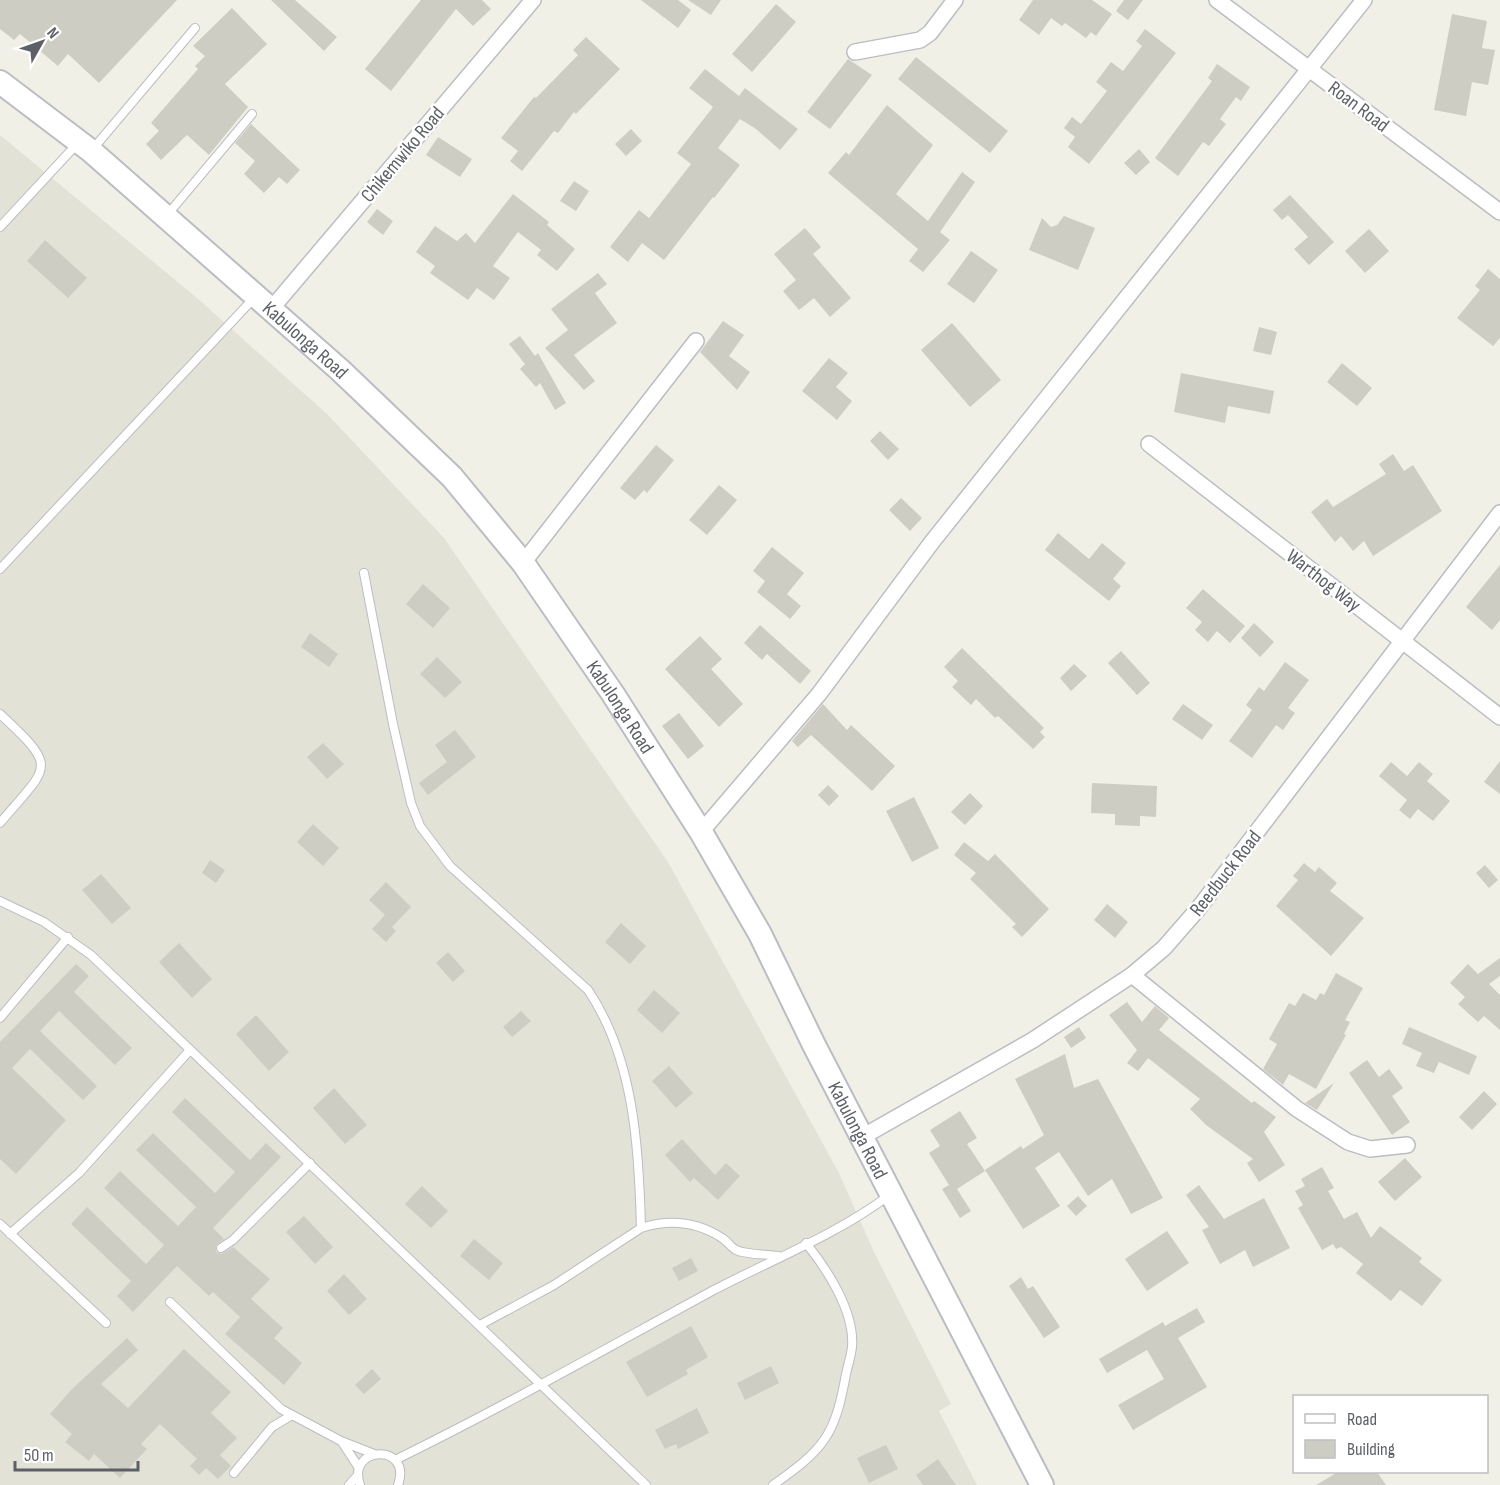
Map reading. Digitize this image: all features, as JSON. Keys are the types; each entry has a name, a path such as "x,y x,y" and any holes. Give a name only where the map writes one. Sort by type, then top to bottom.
{"main road":[{"name":"Kabulonga Road","path":"0,82 85,147 265,302 452,477 523,563 613,694 700,832 778,968 814,1045 1042,1485"}],"street":[{"name":"Chikemwiko Road","path":"265,302 533,0"},
{"path":"855,52 920,40 930,33 955,0"},
{"name":"Roan Road","path":"1217,0 1500,212"},
{"path":"700,832 819,694 932,542 1311,70 1364,0"},
{"path":"523,563 696,341"},
{"name":"Warthog Way","path":"1149,444 1500,717"},
{"name":"Reedbuck Road","path":"862,1137 1034,1040 1131,975 1164,948 1198,909 1500,513"},
{"path":"1131,975 1297,1109 1348,1142 1370,1149 1407,1145"}],"lane":[{"path":"0,227 85,147 195,28"},
{"path":"167,216 252,114"},
{"path":"0,569 265,302"},
{"path":"364,573 393,724 411,803 420,826 450,866 588,990 603,1013 615,1039 629,1099 640,1190 640,1228"},
{"path":"0,714 34,746 43,760 42,772 0,823"},
{"path":"0,901 68,937 310,1163 480,1325 540,1386 646,1485"},
{"path":"0,1018 68,937"},
{"path":"10,1234 79,1173 190,1050"},
{"path":"221,1248 233,1240 310,1163"},
{"path":"395,1460 540,1386 778,1256 865,1214 891,1194"},
{"path":"480,1325 554,1285 640,1228 673,1221 710,1230 736,1250 778,1256"},
{"path":"0,1224 106,1323"},
{"path":"773,1485 814,1452 834,1426 844,1391 852,1345 850,1320 826,1268 806,1243"},
{"path":"170,1302 281,1409 341,1441 374,1454 389,1455 395,1460 401,1472 399,1483"},
{"path":"234,1473 272,1427 292,1415"},
{"path":"341,1441 358,1472 360,1485"},
{"path":"349,1485 363,1462 374,1454"}],"shaded area":[{"path":"0,135 197,298 327,414 444,538 668,862 839,1173 874,1252 951,1404 939,1411 977,1485 0,1485"}],"building":[{"path":"0,0 177,0 99,83 68,54 58,66 20,34 14,40 0,29"},
{"path":"271,0 295,0 337,37 324,51"},
{"path":"421,0 482,0 491,9 473,26 456,9 391,91 365,69"},
{"path":"641,0 678,0 691,10 678,28"},
{"path":"688,0 721,0 711,15"},
{"path":"1033,0 1092,0 1112,14 1096,36 1091,32 1086,38 1065,23 1062,26 1051,18 1039,35 1019,20"},
{"path":"1124,0 1143,0 1128,20 1116,11"},
{"path":"776,4 796,22 752,72 732,54"},
{"path":"232,8 267,44 225,84 248,107 209,155 187,135 161,160 146,144 159,131 151,123 198,69 195,66 205,56 193,46"},
{"path":"1452,14 1487,21 1482,48 1495,50 1488,85 1472,82 1466,116 1434,110"},
{"path":"1145,29 1176,53 1089,164 1068,147 1075,137 1064,128 1072,117 1081,124 1107,91 1096,82 1111,62 1123,71 1142,46 1136,41"},
{"path":"586,37 620,69 576,114 574,112 558,133 554,131 522,171 510,161 518,151 501,138 534,97 536,98 578,55 573,50"},
{"path":"916,57 1008,131 990,153 898,79"},
{"path":"848,59 872,75 830,129 807,112"},
{"path":"1217,64 1250,87 1241,101 1236,97 1220,119 1226,124 1209,146 1203,142 1178,176 1155,158 1212,81 1208,78"},
{"path":"705,69 739,96 745,88 798,129 780,150 756,129 740,119 718,148 740,165 664,260 642,243 628,262 610,247 639,210 649,218 691,164 677,153 713,107 689,88"},
{"path":"887,105 933,145 896,194 928,221 962,172 975,182 940,232 950,240 923,272 909,261 918,249 828,173 846,152 849,155"},
{"path":"251,124 300,170 287,184 279,177 264,193 244,174 255,161 235,143"},
{"path":"631,129 642,141 626,156 615,144"},
{"path":"438,137 472,159 460,177 426,155"},
{"path":"1139,149 1150,162 1136,175 1124,163"},
{"path":"574,181 589,191 576,211 560,201"},
{"path":"513,194 549,222 547,225 575,249 557,271 537,255 541,250 518,232 493,266 510,278 494,300 477,288 468,300 430,273 435,266 416,252 435,226 457,241 466,233 475,243"},
{"path":"1290,195 1334,242 1309,265 1294,249 1308,237 1288,215 1282,220 1273,210"},
{"path":"377,209 393,221 383,235 367,222"},
{"path":"1064,216 1095,228 1078,270 1029,250 1042,218 1051,227 1057,225"},
{"path":"805,228 821,247 813,254 851,298 830,317 814,298 799,310 783,291 796,280 774,254"},
{"path":"1369,229 1389,251 1365,273 1345,251"},
{"path":"45,240 87,278 68,298 27,261"},
{"path":"971,251 998,270 974,303 947,284"},
{"path":"1488,269 1500,279 1500,338 1493,346 1457,318 1480,290 1475,286"},
{"path":"598,273 607,284 595,293 617,323 574,355 595,381 584,390 545,348 568,330 551,309"},
{"path":"723,321 744,335 729,356 750,372 737,390 700,352"},
{"path":"952,323 1001,380 970,407 921,350"},
{"path":"1259,327 1277,332 1271,355 1253,351"},
{"path":"520,336 535,356 538,353 566,403 555,410 540,383 536,387 520,369 525,364 509,344"},
{"path":"829,358 848,373 836,387 852,401 837,420 802,391"},
{"path":"1342,363 1372,388 1357,406 1327,382"},
{"path":"1181,373 1274,391 1270,414 1228,406 1225,423 1174,412"},
{"path":"880,431 899,449 888,460 870,441"},
{"path":"656,445 674,460 647,493 644,490 635,500 620,488"},
{"path":"1393,454 1404,471 1413,465 1442,511 1373,556 1364,541 1353,551 1341,536 1335,542 1311,512 1327,499 1333,507 1386,474 1379,464"},
{"path":"719,485 737,500 707,535 689,520"},
{"path":"901,498 922,518 910,531 889,510"},
{"path":"1058,533 1089,559 1102,543 1126,563 1113,579 1121,586 1109,601 1045,550"},
{"path":"772,547 804,573 787,594 801,606 790,619 757,592 765,581 753,571"},
{"path":"1500,565 1500,620 1492,630 1466,607"},
{"path":"423,584 450,608 433,628 406,604"},
{"path":"1203,589 1245,626 1230,643 1217,631 1208,642 1195,630 1202,622 1186,608"},
{"path":"1254,623 1274,642 1260,657 1241,638"},
{"path":"760,625 811,671 800,684 767,654 762,660 744,643"},
{"path":"310,633 338,654 329,667 301,647"},
{"path":"700,636 722,659 711,669 743,704 719,727 665,669"},
{"path":"962,648 1044,728 1040,732 1045,737 1033,749 976,699 971,705 952,687 958,681 944,667"},
{"path":"1121,651 1150,683 1137,695 1108,663"},
{"path":"437,657 462,682 445,698 420,674"},
{"path":"1285,662 1309,680 1288,708 1295,713 1283,730 1276,725 1252,758 1229,741 1252,710 1246,705 1259,687 1264,691"},
{"path":"1074,664 1087,676 1071,691 1060,678"},
{"path":"823,704 847,730 851,725 895,766 872,791 811,735 798,747 792,741"},
{"path":"1183,704 1213,725 1202,740 1172,719"},
{"path":"679,713 704,746 688,759 662,726"},
{"path":"455,730 476,757 428,795 419,783 447,762 435,745"},
{"path":"323,743 344,764 327,779 307,757"},
{"path":"1500,761 1500,794 1484,782"},
{"path":"1391,762 1407,776 1419,762 1433,774 1427,781 1450,801 1433,821 1418,809 1410,819 1399,810 1407,800 1379,776"},
{"path":"1092,783 1157,786 1156,817 1140,816 1140,826 1115,825 1115,814 1091,813"},
{"path":"828,785 839,796 829,806 818,795"},
{"path":"970,793 983,806 965,825 951,812"},
{"path":"914,797 939,848 912,862 886,811"},
{"path":"313,824 339,848 323,866 297,842"},
{"path":"964,842 988,861 995,854 1049,909 1022,937 1012,927 1016,924 970,879 976,873 954,855"},
{"path":"210,860 225,870 216,883 202,873"},
{"path":"1304,863 1315,872 1319,867 1337,883 1330,891 1364,918 1331,956 1276,906 1298,880 1293,876"},
{"path":"1485,865 1498,880 1489,888 1476,873"},
{"path":"101,874 131,908 112,924 82,890"},
{"path":"386,882 411,907 392,927 396,931 386,942 372,929 385,915 369,900"},
{"path":"1107,904 1128,922 1115,938 1094,920"},
{"path":"621,923 646,946 630,964 605,942"},
{"path":"179,943 212,979 192,998 159,962"},
{"path":"448,952 465,971 453,982 436,963"},
{"path":"1500,958 1500,976 1489,984 1500,995 1500,1030 1484,1016 1478,1022 1458,1004 1465,997 1450,983 1468,964 1478,974"},
{"path":"76,964 89,976 74,992 132,1048 115,1065 59,1011 40,1031 97,1086 83,1100 30,1049 12,1068 66,1120 16,1174 0,1159 0,1042"},
{"path":"1336,973 1363,988 1345,1020 1350,1022 1344,1034 1346,1035 1316,1089 1289,1074 1283,1085 1263,1069 1277,1044 1269,1039 1289,1003 1295,1006 1303,993 1316,1000 1320,993 1324,995"},
{"path":"654,990 680,1013 662,1033 637,1010"},
{"path":"1127,1002 1142,1022 1155,1006 1169,1018 1159,1030 1252,1103 1254,1101 1276,1117 1264,1132 1285,1165 1259,1182 1247,1163 1253,1159 1206,1125 1190,1109 1200,1099 1148,1058 1138,1071 1127,1063 1137,1050 1109,1015"},
{"path":"521,1011 531,1021 512,1037 503,1027"},
{"path":"256,1015 289,1052 269,1071 236,1034"},
{"path":"1079,1027 1086,1038 1071,1048 1064,1037"},
{"path":"1409,1027 1477,1056 1469,1075 1439,1062 1434,1073 1416,1066 1422,1053 1402,1044"},
{"path":"1065,1054 1074,1088 1098,1079 1163,1198 1131,1214 1112,1179 1088,1196 1059,1152 1035,1168 1060,1206 1023,1229 985,1170 1021,1146 1023,1149 1044,1135 1015,1079"},
{"path":"1367,1060 1379,1077 1389,1069 1403,1088 1392,1096 1410,1122 1392,1135 1349,1073"},
{"path":"669,1066 693,1093 676,1108 652,1081"},
{"path":"1334,1083 1317,1110 1305,1103"},
{"path":"334,1088 367,1125 345,1144 313,1108"},
{"path":"1484,1091 1497,1104 1472,1130 1459,1117"},
{"path":"185,1098 250,1160 266,1143 281,1157 213,1228 224,1239 216,1245 216,1252 222,1254 233,1247 270,1279 251,1299 283,1328 274,1338 302,1363 284,1385 225,1334 240,1317 213,1292 209,1296 177,1266 133,1312 117,1296 131,1281 71,1224 87,1207 146,1264 164,1245 104,1188 120,1171 178,1226 196,1207 136,1150 153,1133 215,1193 235,1172 172,1112"},
{"path":"960,1111 977,1138 967,1144 985,1171 957,1189 971,1211 960,1218 942,1189 949,1185 929,1153 940,1146 930,1130"},
{"path":"682,1139 715,1175 726,1163 740,1176 718,1200 694,1178 690,1182 665,1155"},
{"path":"1405,1158 1422,1177 1395,1201 1378,1182"},
{"path":"1322,1167 1334,1188 1328,1191 1344,1219 1357,1212 1371,1238 1380,1226 1422,1258 1419,1262 1442,1280 1422,1306 1400,1290 1391,1301 1356,1273 1363,1264 1341,1247 1336,1249 1333,1244 1322,1250 1298,1208 1303,1205 1295,1191 1305,1186 1301,1179"},
{"path":"1199,1185 1224,1219 1264,1198 1290,1248 1253,1267 1245,1250 1220,1264 1202,1230 1209,1227 1186,1195"},
{"path":"422,1186 448,1211 431,1228 405,1204"},
{"path":"1078,1196 1087,1206 1076,1216 1067,1206"},
{"path":"304,1216 333,1247 315,1264 286,1232"},
{"path":"1167,1231 1189,1263 1147,1291 1125,1259"},
{"path":"474,1239 503,1263 489,1280 460,1256"},
{"path":"691,1258 698,1271 679,1281 672,1268"},
{"path":"344,1274 367,1299 349,1315 327,1291"},
{"path":"1021,1277 1028,1289 1033,1286 1060,1327 1044,1338 1009,1286"},
{"path":"1197,1308 1205,1322 1178,1338 1207,1387 1133,1430 1118,1405 1164,1379 1147,1350 1107,1373 1099,1359 1163,1322 1165,1326"},
{"path":"691,1326 708,1357 686,1370 688,1374 647,1397 626,1362"},
{"path":"127,1338 138,1350 101,1384 128,1408 184,1349 231,1392 211,1413 237,1438 220,1455 231,1466 218,1479 206,1468 199,1475 190,1466 197,1459 160,1424 141,1444 147,1449 120,1478 94,1454 89,1461 65,1442 72,1434 50,1414 72,1389"},
{"path":"771,1366 779,1383 745,1400 737,1383"},
{"path":"372,1369 381,1379 364,1394 355,1385"},
{"path":"697,1408 709,1433 678,1449 676,1444 665,1449 655,1430"},
{"path":"886,1445 898,1469 869,1483 857,1458"},
{"path":"938,1459 956,1485 923,1485 916,1475"},
{"path":"1336,1473 1378,1473 1386,1485 1316,1485"}]}
